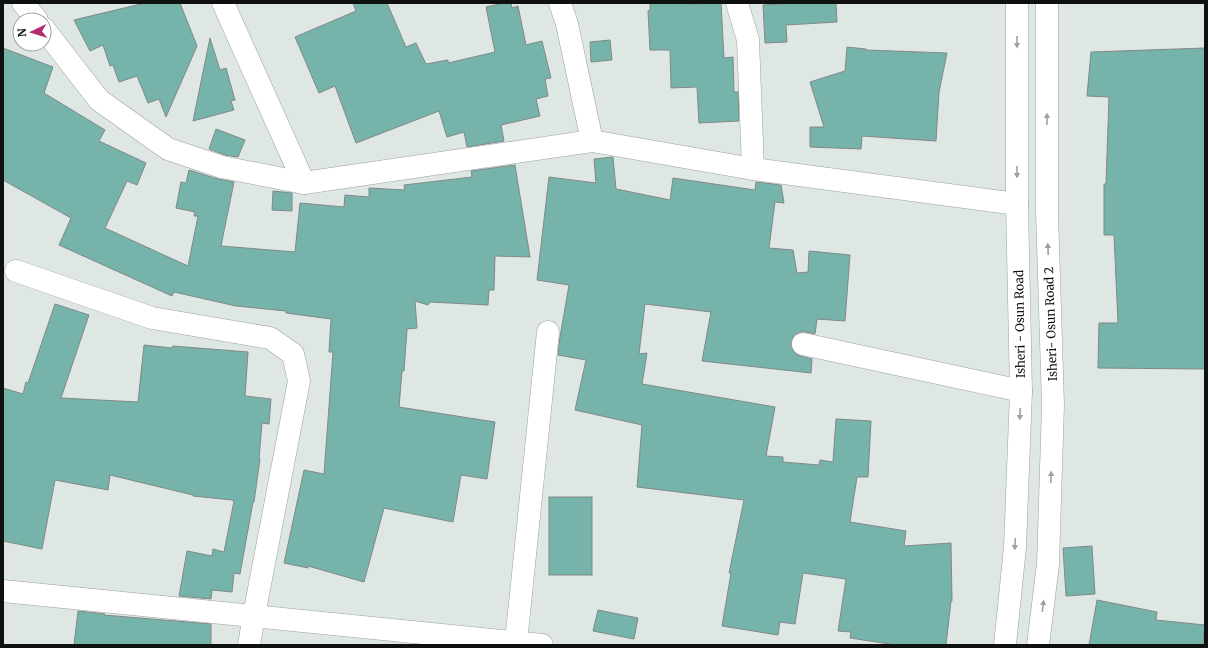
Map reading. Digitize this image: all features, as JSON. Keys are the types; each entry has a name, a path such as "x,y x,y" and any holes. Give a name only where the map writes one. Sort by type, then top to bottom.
{"street":[{"path":"24,3 31,12"},
{"path":"223,3 304,183"},
{"path":"560,3 567,24 592,141"},
{"path":"737,3 748,40 753,169"},
{"name":"Isheri - Osun Road","path":"1005,645 1015,547 1021,391 1017,204 1017,3"},
{"name":"Isheri- Osun Road 2","path":"1038,645 1048,564 1053,405 1047,212 1047,3"},
{"path":"52,39 99,100 168,149 222,167 304,183 592,141 753,169 1017,204"},
{"path":"16,272 152,318 270,338 293,354 299,381 249,645"},
{"path":"516,642 548,332"},
{"path":"803,344 1021,391"},
{"path":"3,591 542,645"}],"building":[{"path":"145,3 180,3 197,46 166,117 159,99 148,103 137,76 119,82 113,65 110,66 103,45 90,51 74,20"},
{"path":"353,3 387,3 406,47 416,43 426,64 448,60 448,63 495,52 486,7 504,3 511,3 512,8 518,6 526,45 542,41 551,78 545,79 548,96 536,99 540,116 501,125 504,141 467,147 464,132 447,137 439,111 356,143 335,86 319,93 295,37 356,11"},
{"path":"650,3 721,3 724,58 733,57 734,92 738,92 739,121 699,123 697,87 671,88 670,50 650,50 648,11 650,10"},
{"path":"836,3 837,22 786,25 787,42 765,43 763,5"},
{"path":"210,38 220,70 226,68 235,100 231,101 234,110 193,121"},
{"path":"610,40 612,60 591,62 590,42"},
{"path":"847,47 866,50 947,53 939,92 936,141 862,136 861,149 810,147 810,127 824,127 810,82 845,71"},
{"path":"3,48 53,67 44,93 105,130 99,141 146,163 137,185 127,181 105,228 188,266 198,216 194,216 195,212 176,208 181,182 186,183 189,170 218,179 234,182 221,246 295,252 300,203 344,207 345,195 369,197 369,188 405,190 404,185 472,177 471,171 515,165 530,257 495,256 494,290 489,290 488,305 430,302 428,305 415,301 417,328 407,329 404,371 402,371 399,407 495,422 487,479 461,475 453,522 384,508 364,582 308,566 308,568 284,563 304,470 324,474 333,352 329,352 331,319 286,313 286,311 236,306 174,292 172,296 59,245 71,218 3,180"},
{"path":"1205,48 1205,369 1098,368 1099,323 1118,323 1114,235 1104,235 1104,184 1106,184 1109,97 1087,96 1091,52"},
{"path":"216,129 245,140 238,157 225,155 209,149"},
{"path":"613,157 616,189 670,200 673,178 755,190 756,182 781,185 784,203 775,202 769,248 793,250 797,273 808,272 809,251 850,255 845,321 817,319 815,334 800,332 794,335 791,341 791,347 795,353 812,359 811,373 702,361 711,312 645,304 639,354 647,353 642,384 775,407 766,456 783,457 783,462 819,465 820,460 833,462 836,419 871,421 868,477 857,477 850,522 906,531 904,546 951,543 952,601 946,645 896,645 850,638 851,632 838,631 846,579 803,573 795,624 780,622 778,635 722,626 731,573 729,573 744,500 637,487 642,425 575,410 586,360 558,355 569,285 537,280 549,177 596,183 594,159"},
{"path":"273,191 292,193 292,211 272,210"},
{"path":"55,304 89,315 61,398 138,402 144,345 248,352 245,396 271,399 269,424 262,423 260,459 254,502 240,574 234,573 232,592 212,590 211,599 179,596 187,551 212,556 213,549 224,552 234,501 232,500 193,496 110,475 108,490 55,480 42,549 3,541 3,388 23,394"},
{"path":"549,497 592,497 592,575 549,575"},
{"path":"1092,546 1095,594 1066,596 1063,548"},
{"path":"1097,600 1157,612 1156,620 1205,625 1203,645 1089,645"},
{"path":"598,610 638,618 634,639 593,631"},
{"path":"78,611 105,614 104,615 211,624 211,645 74,645"}]}
